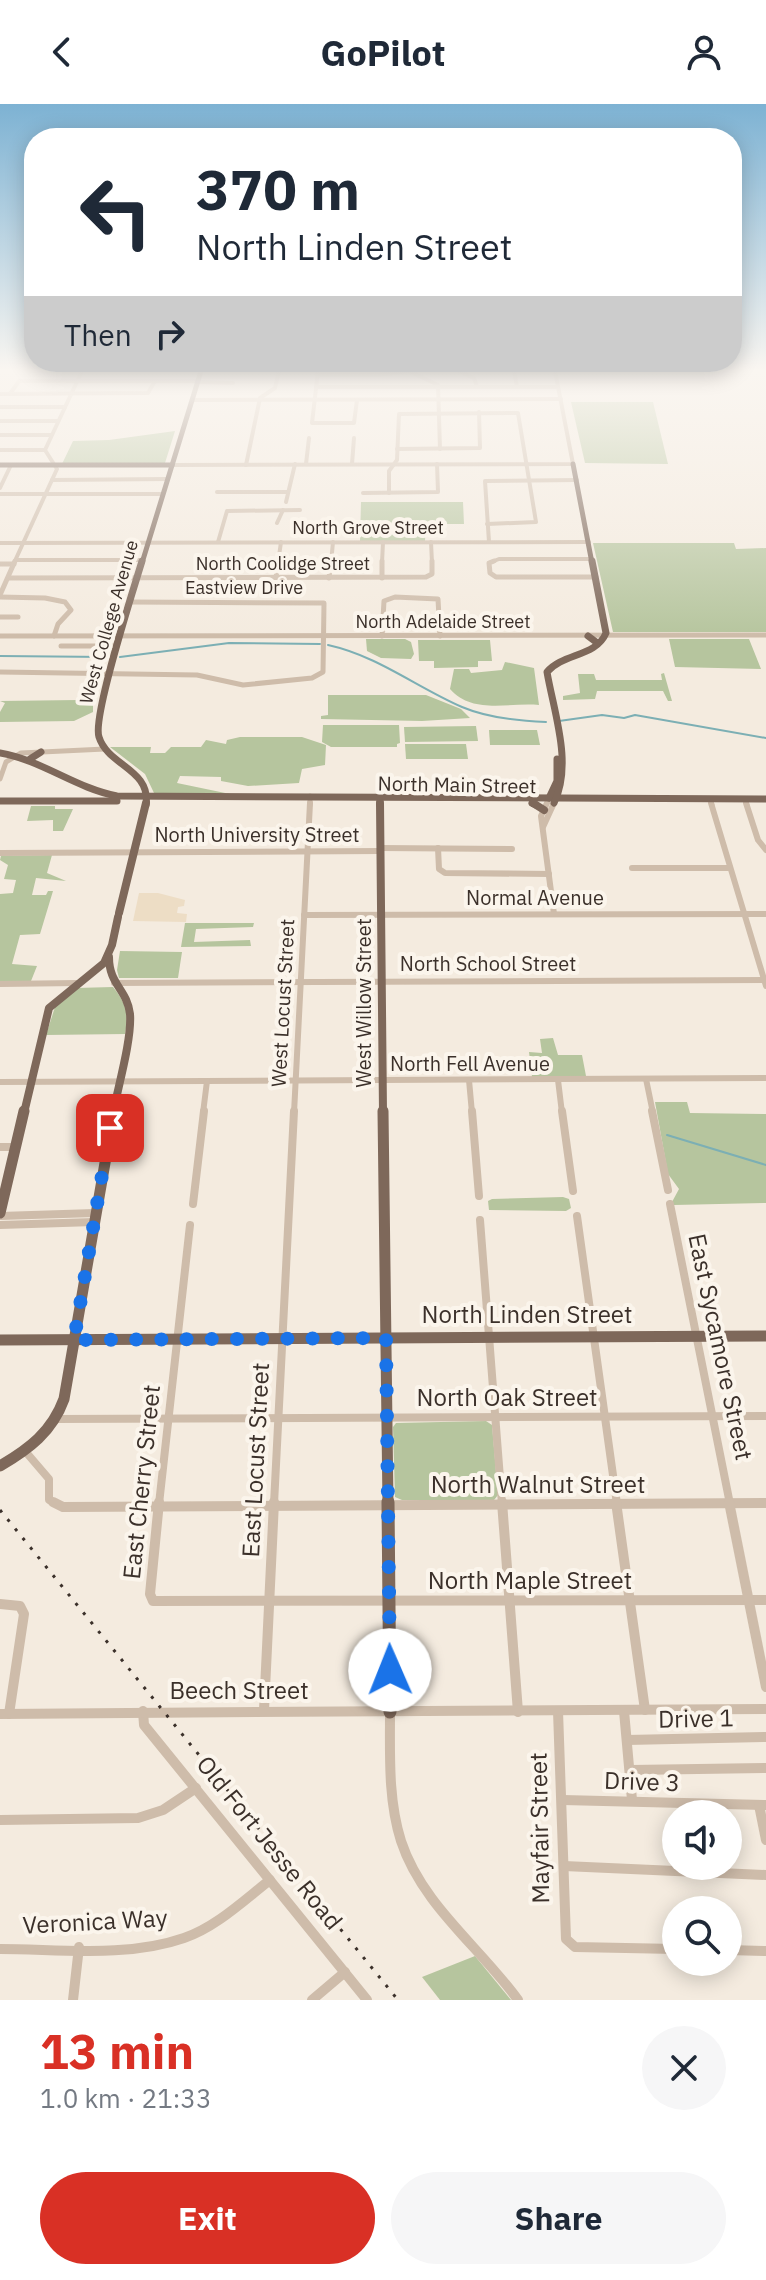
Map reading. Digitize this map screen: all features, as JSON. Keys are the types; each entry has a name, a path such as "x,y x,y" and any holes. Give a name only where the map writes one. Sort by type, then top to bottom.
{"main road":[{"name":"West College Avenue","path":"105,749 97,729 119,636 174,459"},
{"path":"552,800 564,770 547,675 551,666 600,644 606,636 573,464"},
{"path":"0,465 172,465"},
{"path":"588,636 596,642"},
{"path":"552,800 558,768 542,669 554,659 606,636"},
{"path":"551,666 561,670"},
{"path":"0,1466 25,1451 56,1420 64,1399 130,1007 109,974 109,957 148,798 138,774 105,749"},
{"path":"30,759 41,752"},
{"path":"0,753 30,759 92,791 148,798"},
{"path":"0,801 148,798"},
{"name":"North Main Street","path":"148,798 552,800"},
{"name":"West Willow Street","path":"380,798 390,1712"},
{"path":"533,800 569,801"},
{"path":"552,800 569,801"},
{"name":"North Main Street","path":"569,801 766,801"},
{"path":"0,1215 49,1008 58,997 94,973 109,957"},
{"name":"North Linden Street","path":"0,1340 766,1336"}],"street":[{"path":"53,459 57,465 52,480 8,578 2,585 0,596 65,602 71,610 58,624 54,636"},
{"path":"246,465 247,459"},
{"path":"306,464 307,459"},
{"path":"352,459 352,464"},
{"path":"389,493 389,471 397,459"},
{"path":"487,524 534,523 526,459"},
{"path":"172,465 573,464 572,459"},
{"path":"286,502 295,464"},
{"path":"363,493 438,492 437,464"},
{"path":"0,488 11,465"},
{"path":"52,480 168,479"},
{"path":"489,542 486,481 577,480"},
{"path":"217,492 288,492"},
{"path":"0,494 163,494"},
{"path":"277,523 283,510"},
{"path":"218,542 227,511 300,510"},
{"path":"276,578 281,542"},
{"path":"329,578 333,542"},
{"path":"382,578 383,542"},
{"name":"North Coolidge Street","path":"8,578 429,577 431,542"},
{"name":"North Grove Street","path":"0,543 589,542"},
{"path":"592,559 491,560 489,563 493,576 596,577"},
{"path":"0,564 143,560"},
{"path":"382,636 384,601 395,597 438,599 440,636"},
{"name":"Eastview Drive","path":"130,602 323,603 326,605 324,636"},
{"path":"0,617 18,617"},
{"name":"North Adelaide Street","path":"0,636 766,635"},
{"path":"0,672 204,675 243,685 312,678 323,672 324,636"},
{"path":"61,646 117,646"},
{"path":"0,779 6,762 15,755 105,749"},
{"name":"West Locust Street","path":"289,1212 310,798"},
{"path":"552,800 542,829 554,914"},
{"path":"711,801 765,982"},
{"path":"746,801 758,840 766,850"},
{"path":"438,848 439,869 445,873 549,874"},
{"name":"North University Street","path":"0,853 512,849"},
{"path":"632,868 730,868"},
{"name":"Normal Avenue","path":"304,915 766,914"},
{"name":"North School Street","path":"114,983 381,980 765,982"},
{"path":"0,984 78,983"},
{"name":"North Fell Avenue","path":"0,1082 766,1078"},
{"path":"646,1079 668,1190"},
{"path":"469,1080 479,1196"},
{"path":"558,1080 573,1191"},
{"path":"193,1204 207,1081"},
{"path":"0,1147 16,1147"},
{"name":"East Sycamore Street","path":"670,1204 766,1687"},
{"name":"East Locust Street","path":"264,1710 289,1212"},
{"path":"0,1215 95,1217"},
{"path":"577,1216 645,1710"},
{"path":"0,1225 95,1217"},
{"path":"480,1220 518,1712"},
{"name":"East Cherry Street","path":"152,1600 150,1594 190,1225"},
{"name":"North Oak Street","path":"56,1420 766,1416"},
{"name":"North Walnut Street","path":"25,1451 48,1477 49,1500 58,1506 766,1503"},
{"name":"North Maple Street","path":"152,1600 162,1603 766,1600"},
{"path":"0,1604 21,1607 24,1619 5,1714"},
{"name":"Beech Street","path":"5,1714 766,1709"},
{"name":"Old Fort Jesse Road","path":"143,1711 144,1725 367,2000"},
{"name":"Mayfair Street","path":"558,1711 563,1800 564,1928 568,1943 575,1947 662,1949"},
{"path":"624,1711 632,1800"},
{"path":"390,1712 397,1828 408,1859 425,1887 518,2000"},
{"name":"Drive 1","path":"627,1740 766,1737"},
{"path":"631,1770 766,1768"},
{"path":"0,1820 138,1818 163,1810 196,1788"},
{"name":"Drive 3","path":"563,1800 763,1805"},
{"path":"763,1805 766,1840"},
{"path":"564,1866 766,1875"},
{"name":"Veronica Way","path":"0,1949 153,1945 186,1937 270,1880"},
{"path":"73,2000 79,1947"},
{"path":"742,1950 766,1951"},
{"path":"312,2000 345,1972"}],"green space":[{"path":"64,459 166,459 165,463 62,464"},
{"path":"584,459 667,459 668,464 585,463"},
{"path":"361,502 463,502 464,524 426,524 425,541 360,541"},
{"path":"593,543 734,543 736,549 766,548 766,632 613,632"},
{"path":"366,639 405,639 411,642 414,654 411,659 381,658 367,651"},
{"path":"669,639 749,639 761,669 675,667"},
{"path":"418,640 490,640 492,661 478,661 478,667 434,668 434,661 419,661"},
{"path":"505,662 534,668 539,705 480,705 459,697 450,689 454,669 469,669 471,673 502,670"},
{"path":"664,673 672,701 668,701 663,691 597,691 595,699 563,700 563,696 580,693 578,674 594,674 596,680 662,680 661,674"},
{"path":"328,695 426,695 461,709 470,718 422,721 321,719 321,716 328,715"},
{"path":"78,700 93,705 93,712 74,721 0,722 0,712 5,703 0,701"},
{"path":"323,725 399,725 400,743 397,747 331,747 322,742"},
{"path":"476,726 478,741 405,742 404,727"},
{"path":"489,730 537,730 540,745 490,745"},
{"path":"240,737 302,737 326,745 325,765 302,769 299,783 248,786 221,781 221,777 180,776 177,783 230,794 154,793 145,774 110,747 151,747 150,753 165,753 171,747 201,747 206,740 226,744 227,740"},
{"path":"405,744 466,744 468,759 406,759"},
{"path":"31,806 73,809 63,831 53,831 53,820 27,821"},
{"path":"52,855 47,873 66,881 36,878 32,895 46,895 48,891 53,891 40,934 20,935 12,964 37,966 31,981 0,981 0,894 13,893 16,880 4,879 8,865 0,860 1,856"},
{"path":"185,923 254,923 253,927 196,929 194,942 250,940 251,946 181,947"},
{"path":"120,951 182,952 178,978 119,978"},
{"path":"113,987 125,1009 125,1034 46,1035 55,1007 76,988"},
{"path":"553,1038 558,1055 582,1055 586,1076 532,1077 529,1052 542,1053 540,1039"},
{"path":"655,1102 687,1102 690,1113 766,1114 766,1203 674,1205 672,1202 679,1189 668,1174"},
{"path":"492,1199 569,1199 571,1208 566,1211 489,1210 488,1201"},
{"path":"486,1421 492,1425 498,1495 494,1500 402,1500 395,1497 393,1427 396,1423"},
{"path":"475,1956 511,2000 440,2000 422,1977"}],"shaded area":[{"path":"139,893 158,893 185,900 177,913 187,914 186,922 133,921"}],"waterway":[{"path":"120,657 229,643 320,644"},
{"path":"328,645 364,657 472,711 546,722"},
{"path":"0,656 107,657"},
{"path":"559,721 602,715 624,718 635,715 766,738"},
{"path":"667,1135 766,1165"}],"railway":[{"path":"0,1510 398,2000"}],"route":[{"path":"110,1128 74,1340 386,1338 390,1670"}]}
